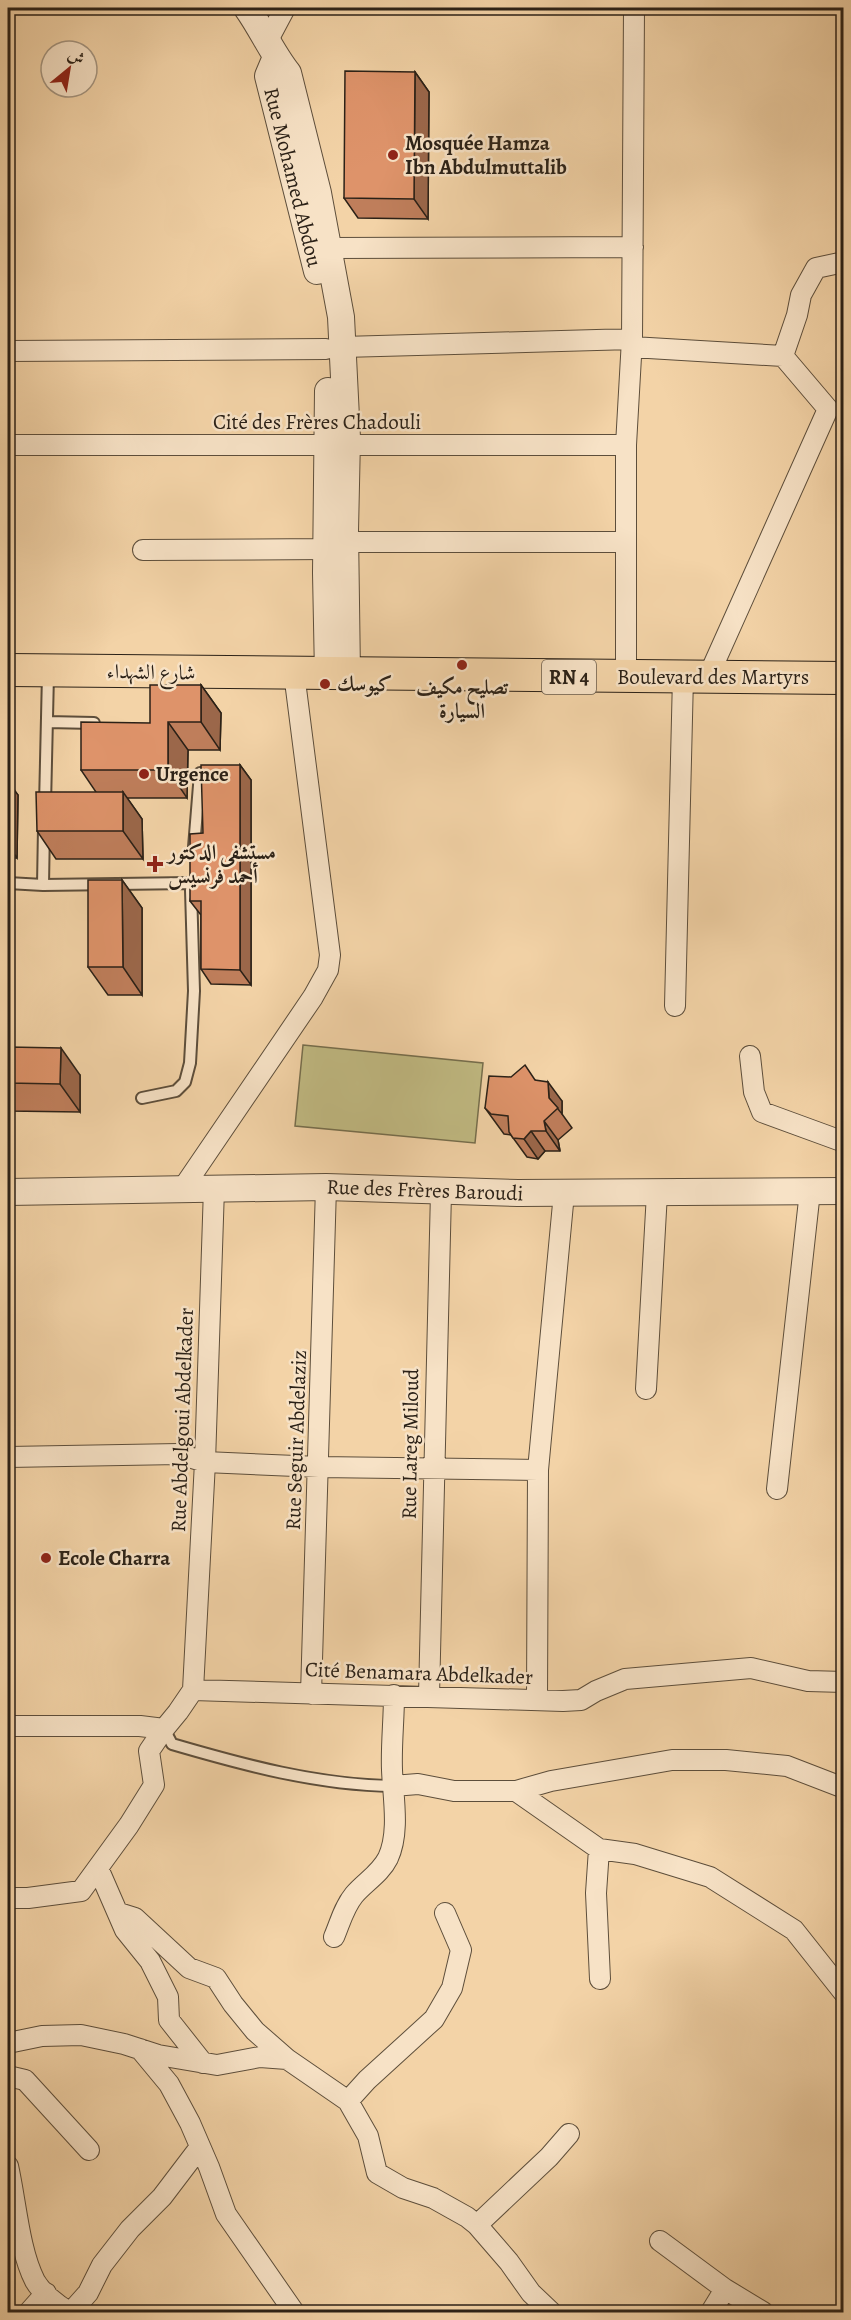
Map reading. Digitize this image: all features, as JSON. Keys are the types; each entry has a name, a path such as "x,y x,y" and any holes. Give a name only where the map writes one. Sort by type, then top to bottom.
{"main road":[{"name":"شارع الشهداء","path":"8,670 294,673"},
{"name":"Boulevard des Martyrs","path":"294,673 843,678"}],"street":[{"path":"260,27 285,8"},
{"path":"626,677 626,445 632,343 634,8"},
{"name":"Rue Mohamed Abdou","path":"260,27 288,73 296,99 318,193 341,317 334,348 337,446 337,674"},
{"name":"Rue Mohamed Abdou","path":"260,27 268,76 319,280 325,321 334,348"},
{"path":"329,248 633,247"},
{"path":"783,356 797,315 801,295 816,268 843,262"},
{"path":"8,351 632,343 783,356 828,409 695,677 675,1006"},
{"name":"Cité des Frères Chadouli","path":"8,446 626,445"},
{"path":"143,550 626,542"},
{"path":"183,1188 313,997 328,970 330,955 294,673"},
{"path":"750,1056 754,1092 762,1112 843,1142"},
{"name":"Rue des Frères Baroudi","path":"8,1192 326,1187 441,1192 564,1193 843,1191"},
{"name":"Rue Seguir Abdelaziz","path":"311,1694 326,1187"},
{"name":"Rue Abdelgoui Abdelkader","path":"193,1690 205,1462 214,1188"},
{"path":"777,1490 810,1191"},
{"name":"Rue Lareg Miloud","path":"429,1696 441,1192"},
{"path":"537,1699 538,1470 564,1193"},
{"path":"646,1389 657,1193"},
{"path":"8,1456 179,1454 205,1462 319,1467 538,1470"},
{"name":"Cité Benamara Abdelkader","path":"193,1690 563,1701 581,1700 625,1679 751,1668 808,1681 843,1682"},
{"path":"8,1898 28,1898 81,1891 129,1825 154,1785 149,1751 193,1690"},
{"path":"334,1937 348,1904 356,1893 373,1879 388,1857 393,1836 395,1803 393,1786 394,1695"},
{"path":"8,1726 140,1725 164,1729"},
{"path":"393,1786 418,1784 454,1791 516,1791 562,1779 683,1760 726,1760 787,1766 843,1788"},
{"path":"516,1791 599,1849 635,1854 710,1877 794,1930 843,1993"},
{"path":"599,1849 596,1893 600,1980"},
{"path":"98,1868 126,1930 150,1961 168,1997 169,2020 202,2063"},
{"path":"119,1913 135,1918 189,1968 216,1978 255,2031 287,2059 348,2101 368,2136 377,2173 403,2188 433,2198 477,2225 509,2262 531,2293 551,2313"},
{"path":"348,2101 434,2019 452,1988 460,1950 445,1913"},
{"path":"8,2043 42,2036 81,2035 158,2055 217,2066 261,2058 287,2059"},
{"path":"140,2049 169,2084 200,2147 226,2214 294,2313"},
{"path":"8,2076 25,2080 89,2150"},
{"path":"477,2225 549,2157 569,2134"},
{"path":"8,2166 14,2238 35,2282 55,2304 70,2313 88,2293 102,2265 123,2238 162,2197 200,2147"},
{"path":"660,2241 725,2289 763,2313"},
{"path":"711,2313 725,2289"},
{"path":"29,2313 46,2293"}],"lane":[{"path":"43,885 48,670"},
{"path":"47,722 103,724"},
{"path":"142,1098 176,1092 185,1082 190,1063 194,991 192,872 200,773"},
{"path":"8,883 43,885 192,872"},
{"path":"164,1729 171,1744 226,1760 342,1784 393,1786"}],"shaded area":[{"path":"303,1045 483,1063 475,1143 295,1126"}],"building":[{"name":"Mosquée Hamza Ibn Abdulmuttalib","path":"345,71 415,72 414,199 344,198"},
{"path":"150,685 201,685 201,722 168,722 168,770 81,770 81,722 150,723"},
{"path":"201,765 240,765 240,970 201,969 201,901 190,901 190,834 203,833"},
{"path":"8,785 11,785 10,848 8,848"},
{"path":"36,792 123,792 123,831 37,831"},
{"path":"88,880 122,880 123,967 88,967"},
{"path":"8,1047 61,1048 60,1084 8,1083"},
{"path":"525,1065 535,1080 548,1082 549,1098 558,1108 544,1121 546,1131 531,1131 524,1139 513,1138 509,1132 508,1116 491,1114 485,1108 489,1076 511,1077"}],"place":[{"name":"Mosquée Hamza Ibn Abdulmuttalib","path":"393,155"},
{"name":"تصليح مكيف السيارة","path":"462,665"},
{"name":"كيوسك","path":"325,684"},
{"name":"Urgence","path":"144,774"},
{"name":"مستشفى الدكتور أحمد فرنسيس","path":"155,864"},
{"name":"Ecole Charra","path":"46,1558"}]}
